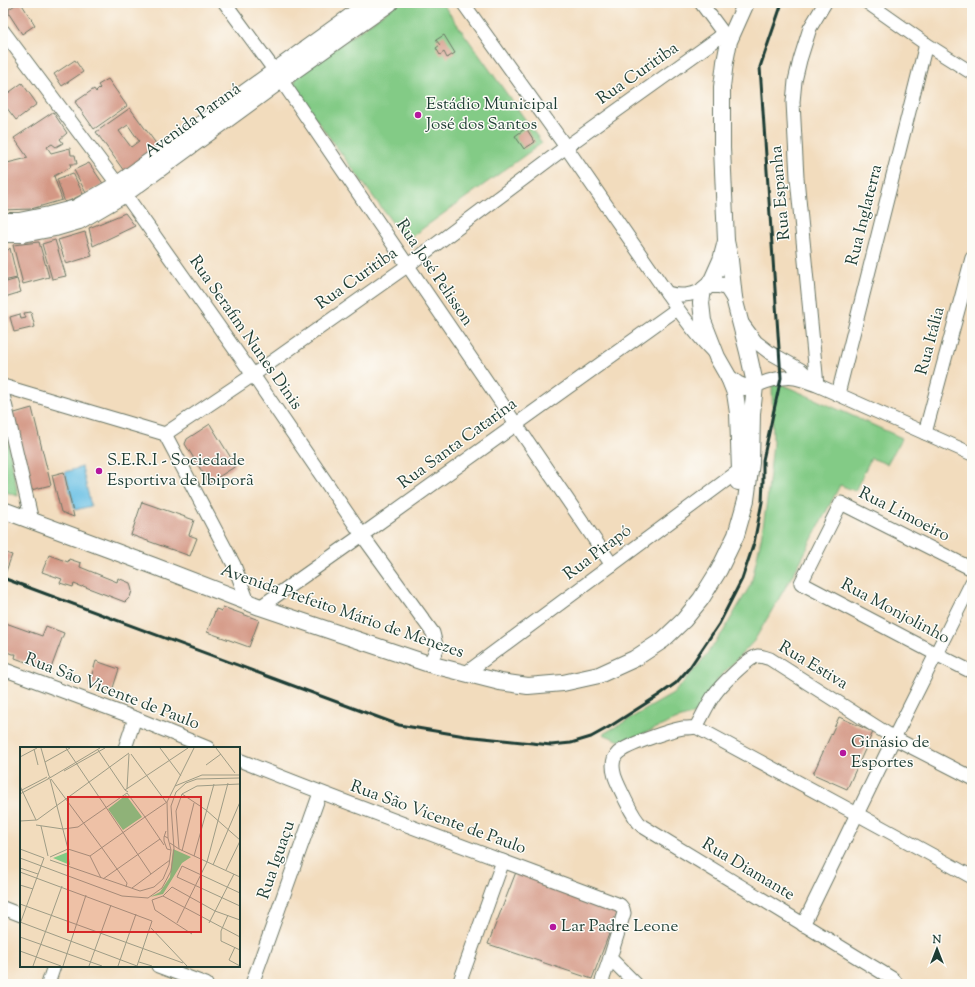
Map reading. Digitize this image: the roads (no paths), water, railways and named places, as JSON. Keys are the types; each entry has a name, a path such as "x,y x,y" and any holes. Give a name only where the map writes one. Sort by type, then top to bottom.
{"main road":[{"name":"Avenida Paraná","path":"278,76 369,3"},
{"name":"Avenida Paraná","path":"3,234 23,234 55,228 79,221 278,76 390,3"},
{"path":"734,298 730,260 726,240 722,148 722,87 727,38 746,3"},
{"name":"Avenida Paraná","path":"3,221 19,221 76,208 121,189"},
{"path":"706,287 713,278 721,260 726,240"},
{"path":"706,287 719,285 727,288 734,298"},
{"name":"Avenida Prefeito Mário de Menezes","path":"3,510 254,604 430,664 500,682 528,686 563,683 599,675 634,659 663,640 689,615 719,570 736,536 746,500 745,467 735,393 729,378 717,357 703,321 701,303 706,287"},
{"name":"Avenida Prefeito Mário de Menezes","path":"734,298 755,386 745,467"},
{"path":"729,378 744,387 755,386"}],"street":[{"name":"Rua José Pelisson","path":"225,3 278,76 612,565"},
{"path":"463,3 566,147 668,293 677,309 698,337 717,357"},
{"path":"701,3 727,38"},
{"name":"Rua Espanha","path":"817,385 797,178 793,102 795,81 810,28 824,3"},
{"path":"868,3 926,44 972,73"},
{"name":"Rua Serafim Nunes Dinis","path":"3,31 121,189 253,375 362,535 433,632 437,649 430,664"},
{"name":"Rua Curitiba","path":"165,434 253,375 407,266 566,147 727,38"},
{"name":"Rua Inglaterra","path":"838,394 926,44"},
{"name":"Rua Itália","path":"926,433 972,258"},
{"path":"668,293 676,296 684,296 694,294 706,287"},
{"name":"Rua Santa Catarina","path":"254,604 362,535 677,309"},
{"path":"739,319 756,342 769,352 801,370 817,385"},
{"path":"755,386 766,381 781,378 796,378 838,394 972,454"},
{"path":"3,386 165,434 254,604"},
{"path":"3,395 32,521"},
{"name":"Rua Pirapó","path":"466,673 745,467"},
{"name":"Rua Limoeiro","path":"801,583 841,503 972,569"},
{"path":"804,925 894,738 972,582"},
{"name":"Rua Monjolinho","path":"801,583 972,672"},
{"name":"Rua Estiva","path":"696,727 709,702 720,688 736,671 752,658 758,656 770,660 894,738 972,778"},
{"name":"Rua São Vicente de Paulo","path":"3,669 135,718 206,747"},
{"path":"125,747 135,718"},
{"path":"696,727 972,877"},
{"name":"Rua Diamante","path":"696,727 673,730 640,741 625,748 617,754 614,761 615,778 638,823 893,979 897,984"},
{"name":"Rua São Vicente de Paulo","path":"240,760 320,793 620,905 624,913 610,958"},
{"name":"Rua Iguaçu","path":"252,984 320,793"},
{"path":"459,984 503,861"},
{"path":"3,908 20,915"},
{"path":"601,984 610,958 636,984"},
{"path":"48,984 54,967"},
{"path":"161,967 206,984"}],"water":[{"path":"82,467 91,506 75,510 65,472"}],"railway":[{"path":"3,578 399,725 465,736 551,745 571,743 591,737 609,727 676,683 690,667 719,624 742,579 754,543 762,502 763,460 781,378 760,67 782,3"}],"place":[{"name":"Estádio Municipal José dos Santos","path":"418,115"},
{"name":"S.E.R.I - Sociedade Esportiva de Ibiporã","path":"99,471"},
{"name":"Ginásio de Esportes","path":"843,753"},
{"name":"Lar Padre Leone","path":"553,927"}]}
